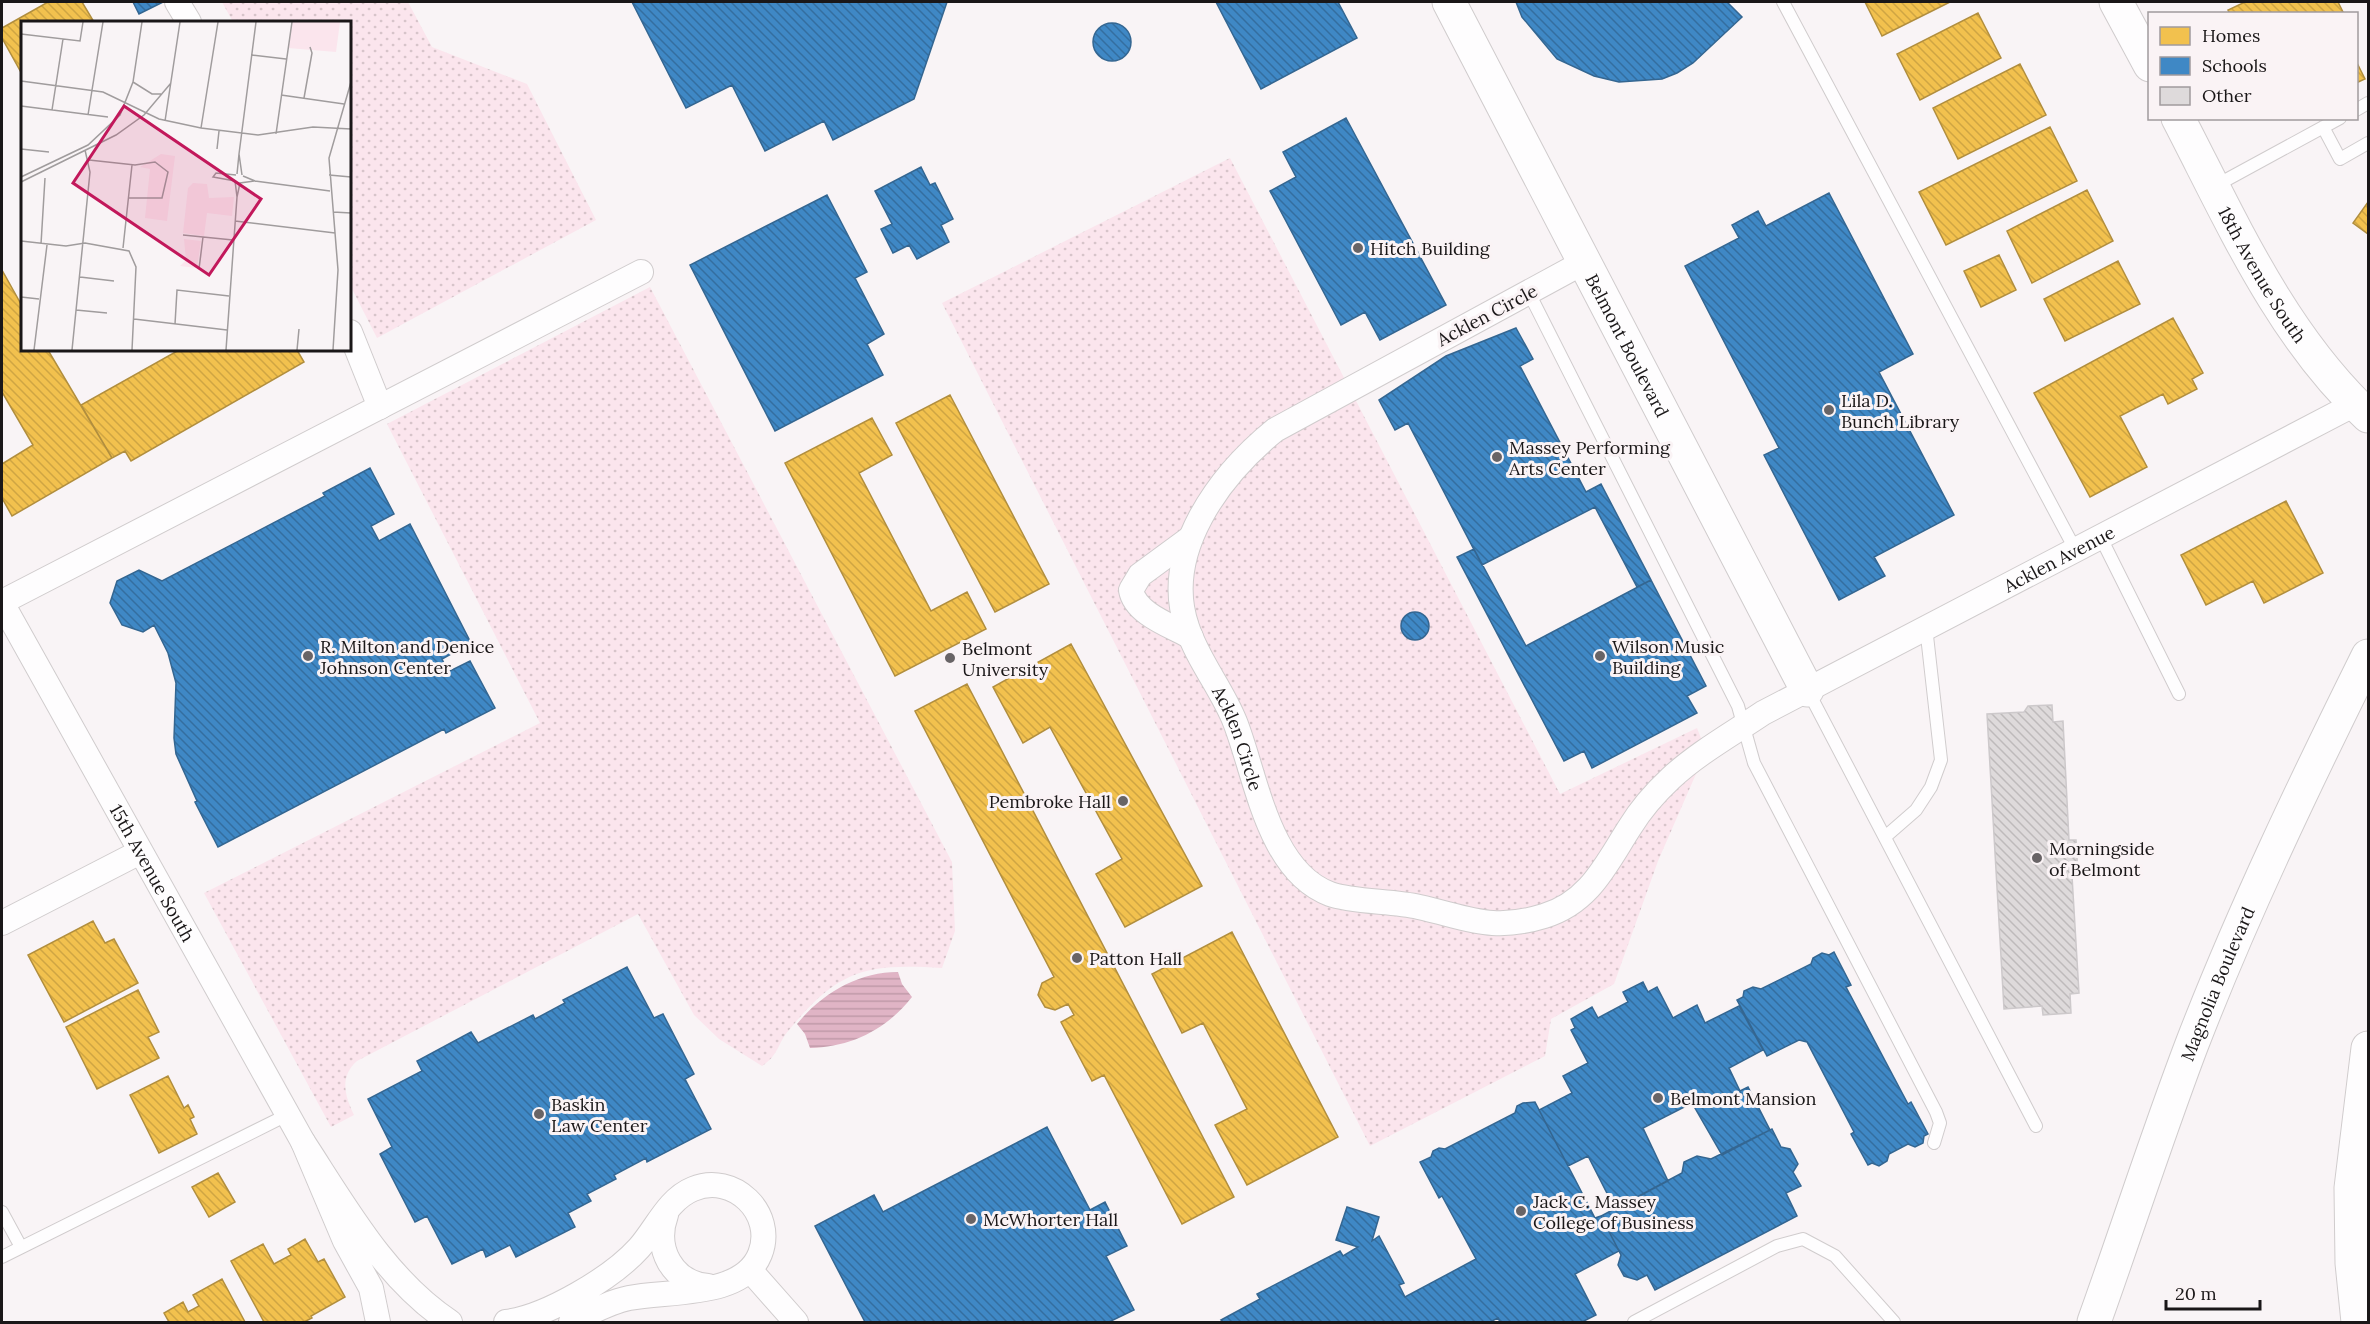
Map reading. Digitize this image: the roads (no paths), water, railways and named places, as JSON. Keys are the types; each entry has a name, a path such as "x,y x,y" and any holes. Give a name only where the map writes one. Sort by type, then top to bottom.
{"street":[{"path":"177,2 188,21"},
{"name":"Belmont Boulevard","path":"1449,2 1586,261 1807,690"},
{"path":"2116,2 2148,61"},
{"name":"18th Avenue South","path":"2179,120 2257,269 2289,322 2321,365 2362,410"},
{"name":"Acklen Circle","path":"1586,261 1275,430 1231,472 1189,539 1185,555 1183,601 1184,617 1191,637 1235,722 1259,797 1275,834 1302,874 1320,889 1338,896 1398,903 1476,923 1502,924 1523,921 1546,915 1577,900 1596,881 1631,825 1672,777 1753,720"},
{"path":"2,603 642,272"},
{"path":"351,334 380,407"},
{"name":"Acklen Avenue","path":"1753,720 2100,536 2362,410"},
{"path":"1189,539 1147,569 1138,577 1131,590 1135,602 1147,613 1191,637"},
{"name":"15th Avenue South","path":"2,603 303,1142 352,1217 399,1279 432,1311 450,1323"},
{"name":"Magnolia Boulevard","path":"2094,1323 2192,1045 2243,920 2317,759 2368,656"},
{"path":"2,923 140,852"},
{"path":"2358,1323 2352,1263 2351,1188 2368,1048"},
{"name":"15th Avenue South","path":"303,1142 345,1241 371,1288 378,1323"},
{"path":"506,1323 529,1317 549,1308 609,1273 637,1250 673,1203 683,1194 703,1185 731,1188 746,1197 757,1210 762,1226 763,1243 757,1261 738,1280 718,1286 628,1298 571,1323"},
{"path":"673,1203 667,1212 661,1231 665,1256 679,1275 686,1280 706,1286 718,1286"},
{"path":"750,1270 796,1323"},
{"path":"418,1323 445,1323"}],"lane":[{"path":"1783,2 2075,549"},
{"path":"2214,187 2336,120"},
{"path":"2323,127 2340,159 2368,143"},
{"path":"1529,293 1738,706 1753,720 1754,764 1936,1112 1940,1123 1934,1143"},
{"path":"2100,536 2179,694"},
{"path":"1885,837 1916,810 1931,787 1941,760 1926,627"},
{"path":"1807,690 2036,1126"},
{"path":"2,1257 287,1115"},
{"path":"2,1212 21,1248"},
{"path":"1634,1323 1654,1317 1777,1246 1803,1239 1835,1256 1894,1323"}],"place":[{"name":"Hitch Building","path":"1358,248"},
{"name":"Lila D. Bunch Library","path":"1829,410"},
{"name":"Massey Performing Arts Center","path":"1497,457"},
{"name":"R. Milton and Denice Johnson Center","path":"308,656"},
{"name":"Wilson Music Building","path":"1600,656"},
{"name":"Belmont University","path":"950,658"},
{"name":"Pembroke Hall","path":"1123,801"},
{"name":"Morningside of Belmont","path":"2037,858"},
{"name":"Patton Hall","path":"1077,958"},
{"name":"Belmont Mansion","path":"1658,1098"},
{"name":"Baskin Law Center","path":"539,1114"},
{"name":"Jack C. Massey College of Business","path":"1521,1211"},
{"name":"McWhorter Hall","path":"971,1219"}]}
